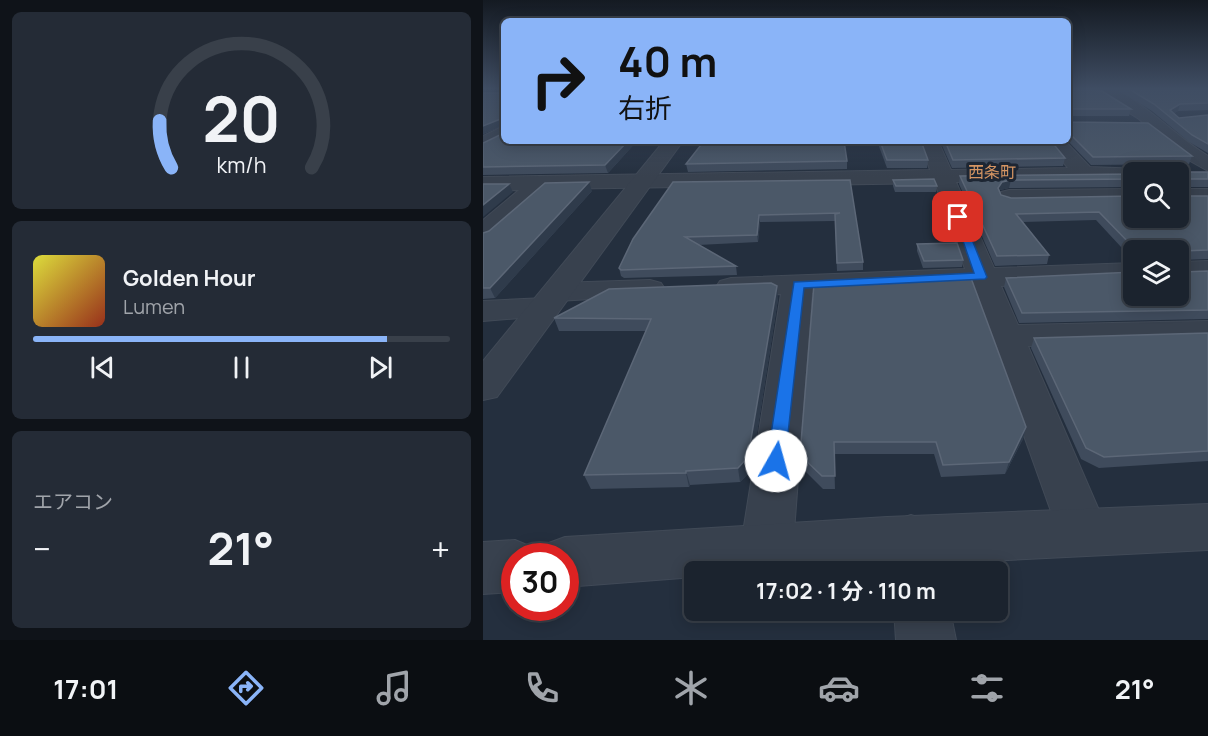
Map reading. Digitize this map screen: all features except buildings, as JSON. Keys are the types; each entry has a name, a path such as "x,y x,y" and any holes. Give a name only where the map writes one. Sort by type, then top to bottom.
{"street":[{"path":"1146,118 1181,148 1208,165"},
{"path":"1127,123 1150,123"},
{"path":"483,144 501,133"},
{"path":"483,387 641,180 671,144"},
{"path":"930,144 1004,336 1083,531"},
{"path":"1058,144 1084,173"},
{"path":"1189,172 1208,171"},
{"path":"946,187 1084,173 1123,173"},
{"path":"483,184 641,180 946,187 1123,195"},
{"path":"483,233 541,183"},
{"path":"1189,196 1208,196"},
{"path":"1189,271 1208,270"},
{"path":"483,310 551,300 692,288 1123,272"},
{"path":"767,545 798,284"},
{"path":"1004,336 1208,331"},
{"path":"579,561 767,545 914,555 1083,531 1208,527"},
{"path":"483,568 501,567"},
{"path":"923,621 926,640"}],"district":[{"name":"西条町","path":"992,172"}],"route":[{"path":"776,461 798,284 981,277 958,217"}]}
